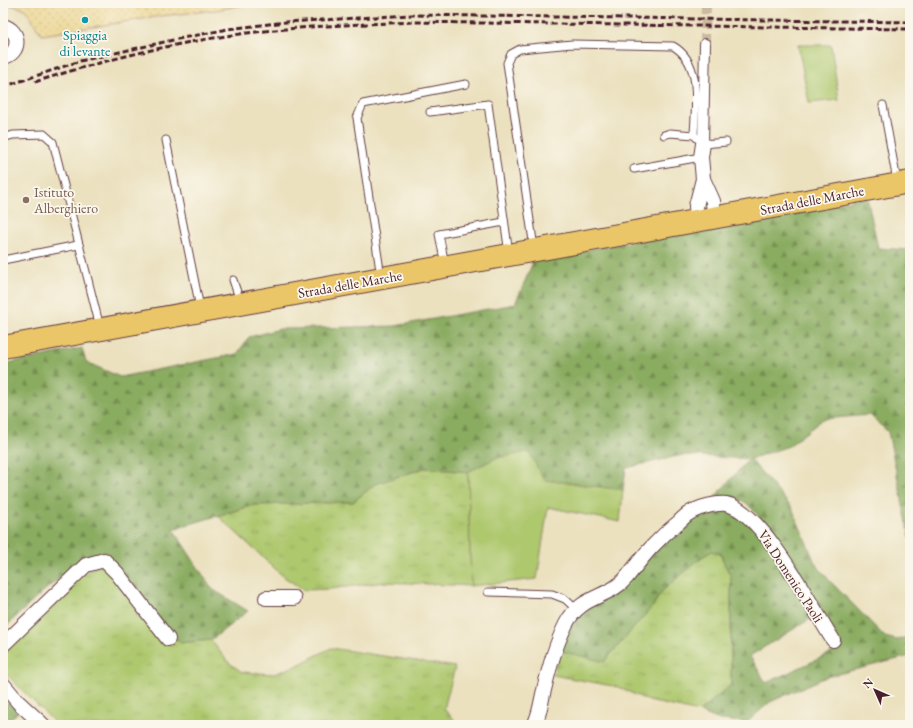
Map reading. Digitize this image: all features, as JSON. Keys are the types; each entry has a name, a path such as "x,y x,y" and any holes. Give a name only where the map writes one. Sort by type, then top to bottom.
{"main road":[{"name":"Strada delle Marche","path":"3,347 242,304 381,277 445,268 904,183"}],"street":[{"path":"3,26 13,32 17,40 17,45 12,54 3,58"},
{"path":"705,44 699,145 703,179 696,206 706,219"},
{"name":"Via Domenico Paoli","path":"534,725 549,668 566,624 576,609 590,598 609,591 622,582 656,540 692,511 706,506 725,504 740,510 757,525 776,548 833,640"},
{"path":"3,645 86,565 104,560 118,574 168,639"},
{"path":"266,598 294,598"},
{"path":"3,684 18,702 43,725"}],"lane":[{"path":"535,251 507,63 511,54 520,49 572,44 673,46 681,50 688,61 695,78 699,145"},
{"path":"381,277 357,118 362,104 466,84"},
{"path":"430,112 488,104 510,256"},
{"path":"883,105 904,183"},
{"path":"664,134 670,133 699,145"},
{"path":"3,138 13,135 44,134 53,142 100,329"},
{"path":"166,140 200,311"},
{"path":"634,169 699,145 726,142"},
{"path":"445,268 439,234 504,222"},
{"path":"3,260 78,245"},
{"path":"233,280 242,304"},
{"path":"488,592 552,594 564,599 576,609"}],"green space":[{"path":"798,45 831,45 839,100 809,103"},
{"path":"867,197 878,248 910,250 910,538 888,432 870,415 823,419 789,446 750,459 792,508 815,563 829,580 885,637 897,640 910,636 910,656 826,677 770,702 747,722 720,720 699,712 731,685 731,577 720,554 712,551 702,557 662,591 652,607 604,662 561,651 571,623 685,520 711,508 731,509 756,526 815,616 750,656 766,683 842,648 794,567 764,523 751,507 738,499 713,499 749,459 682,455 626,468 623,490 544,480 496,458 468,472 424,468 375,484 353,502 254,505 173,529 212,589 248,611 211,640 180,643 106,552 85,558 45,590 3,629 3,364 82,348 86,362 120,377 237,354 249,337 280,329 395,326 515,304 534,260"},
{"path":"529,452 544,480 623,490 620,522 548,507 537,579 471,586 468,472 496,458"},
{"path":"425,468 468,472 471,586 385,582 330,589 304,590 284,577 218,516 254,505 353,502 375,484"},
{"path":"712,551 720,554 731,577 731,685 699,712 649,701 618,687 553,675 561,651 652,607 662,591 702,557"},
{"path":"111,558 180,643 211,640 228,662 242,672 274,674 298,665 331,648 455,667 444,709 459,725 57,725 3,671 3,648 81,575"},
{"path":"3,696 18,712 4,725 3,725"}],"sand":[{"name":"Spiaggia di levante","path":"3,3 255,3 42,35 25,9"}],"tunnel":[{"path":"705,44 706,3"}],"railway":[{"path":"3,87 80,61 228,29 286,22 412,15 910,22"},
{"path":"35,82 96,64 159,48 254,32 318,26 413,22 910,29"}],"place":[{"name":"Spiaggia di levante","path":"85,20"},
{"name":"Istituto Alberghiero","path":"26,200"}]}
